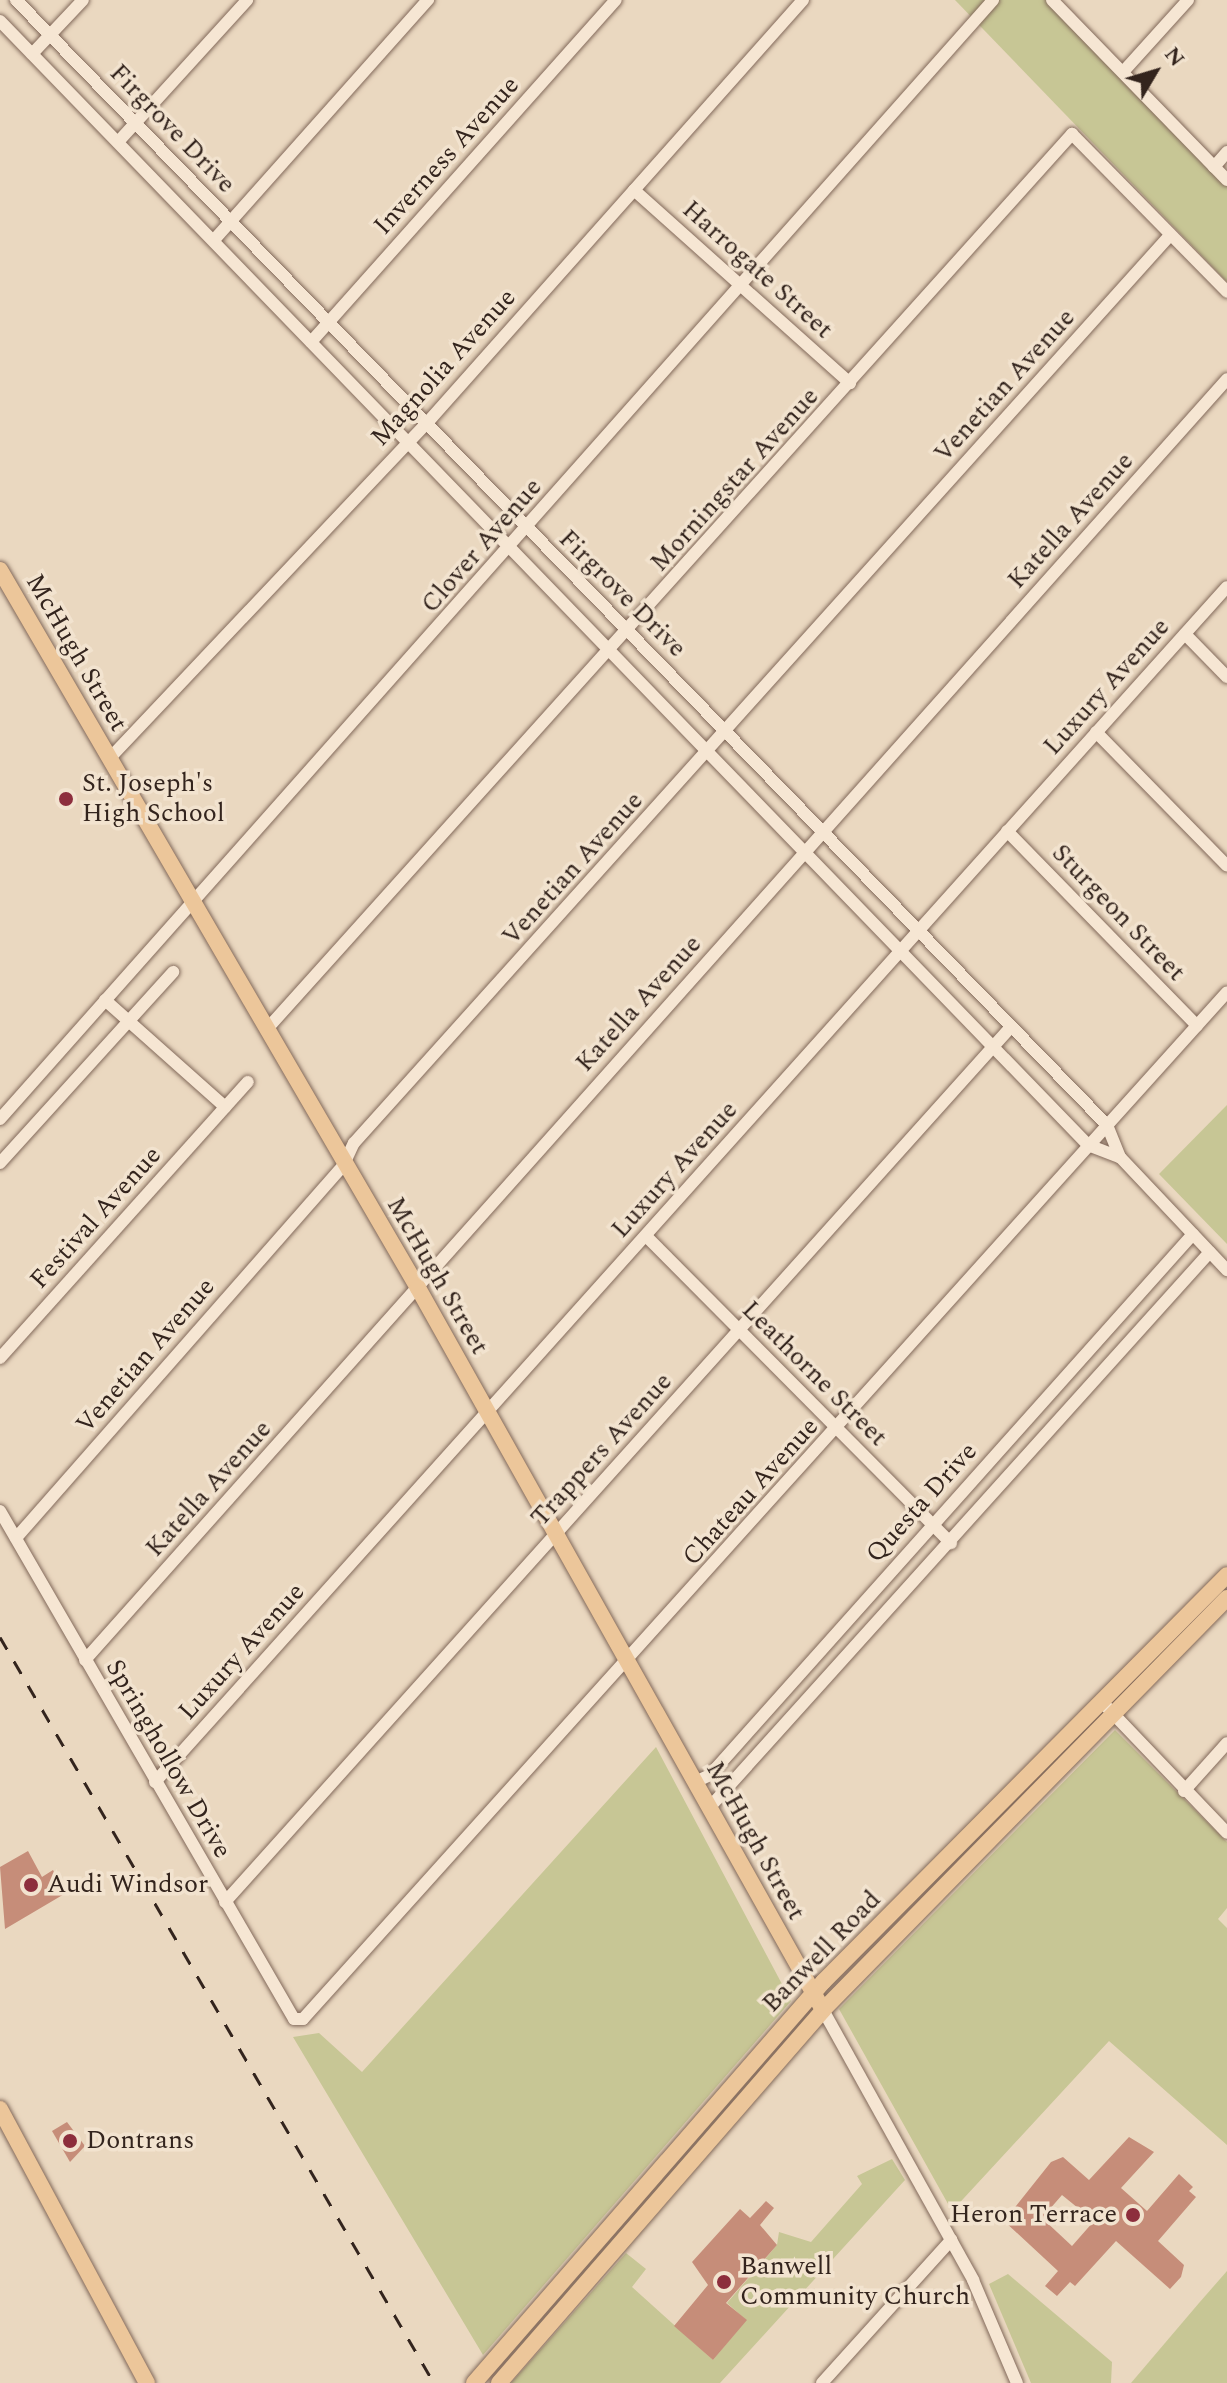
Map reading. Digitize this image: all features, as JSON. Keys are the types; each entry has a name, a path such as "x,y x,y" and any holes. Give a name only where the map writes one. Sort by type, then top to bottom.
{"main road":[{"name":"McHugh Street","path":"0,570 418,1288 823,2010"},
{"name":"Banwell Road","path":"499,2383 823,2010 1108,1708 1227,1575"},
{"name":"Banwell Road","path":"474,2383 813,1993 1108,1708 1227,1598"},
{"path":"0,2109 147,2383"}],"street":[{"name":"Firgrove Drive","path":"16,0 1107,1125 1120,1157 1227,1270"},
{"path":"32,54 83,0"},
{"path":"118,142 247,0"},
{"path":"214,240 428,0"},
{"name":"Inverness Avenue","path":"311,342 616,0"},
{"name":"Magnolia Avenue","path":"109,759 427,423 803,0"},
{"name":"Clover Avenue","path":"0,1119 510,548 993,0"},
{"path":"1052,0 1227,180"},
{"path":"1123,72 1188,0"},
{"name":"Firgrove Drive","path":"0,21 1088,1145 1120,1157"},
{"name":"Morningstar Avenue","path":"267,1029 629,632 1072,134 1170,235"},
{"path":"1214,167 1227,152"},
{"name":"Harrogate Street","path":"634,190 850,383"},
{"path":"1170,235 1227,292"},
{"name":"Venetian Avenue","path":"16,1538 344,1164 359,1138 709,753 1170,235"},
{"name":"Katella Avenue","path":"85,1660 1227,379"},
{"name":"Luxury Avenue","path":"155,1782 1227,587"},
{"path":"1185,634 1227,677"},
{"path":"1096,732 1227,866"},
{"name":"Sturgeon Street","path":"1007,831 1197,1026"},
{"path":"0,1163 173,972"},
{"name":"Chateau Avenue","path":"303,2019 838,1429 1227,992"},
{"path":"105,1000 225,1107"},
{"name":"Trappers Avenue","path":"225,1902 1011,1027"},
{"name":"Festival Avenue","path":"0,1358 248,1082"},
{"name":"Questa Drive","path":"695,1782 710,1775 1193,1234"},
{"name":"Leathorne Street","path":"646,1236 951,1543"},
{"name":"Questa Drive","path":"709,1808 834,1673 1210,1252"},
{"path":"1061,1380 1079,1398"},
{"name":"Springhollow Drive","path":"0,1511 294,2019 303,2019"},
{"path":"816,1656 834,1673"},
{"path":"1108,1708 1227,1833"},
{"path":"1184,1791 1227,1743"},
{"path":"823,2010 951,2240 1017,2383"},
{"path":"822,2383 951,2240"}],"shaded area":[{"path":"955,0 1052,0 1227,180 1227,282"},
{"path":"1227,1105 1227,1244 1159,1174"},
{"path":"1115,1730 1227,1842 1227,1908 1218,1919 1227,1928 1227,2145 1109,2041 952,2211 839,2009"},
{"path":"656,1747 791,2001 483,2355 293,2037 319,2033 362,2072"},
{"path":"892,2159 905,2180 720,2383 511,2383 626,2253 646,2269 632,2287 713,2360 746,2320 727,2303 777,2245 779,2232 811,2242 862,2184 857,2176"},
{"path":"1227,2271 1227,2383 1131,2383 1199,2303"},
{"path":"1008,2274 1112,2362 1111,2383 1031,2383 989,2284"}],"building":[{"name":"Audi Windsor","path":"28,1851 42,1877 53,1870 66,1893 5,1929 0,1867"},
{"name":"Dontrans","path":"67,2122 85,2146 70,2162 52,2131"},
{"name":"Heron Terrace","path":"1129,2137 1154,2152 1121,2188 1147,2211 1179,2174 1193,2187 1189,2191 1196,2197 1158,2241 1184,2265 1181,2277 1170,2289 1116,2241 1075,2286 1070,2282 1057,2296 1045,2286 1058,2271 1004,2221 1051,2162 1063,2157 1089,2180","holes":["1062,2195 1094,2221 1072,2246 1042,2218"]},
{"name":"Banwell Community Church","path":"766,2201 774,2208 760,2225 777,2245 726,2303 747,2320 713,2360 674,2326 708,2285 692,2262 740,2209 750,2218"}],"railway":[{"path":"0,1637 434,2383"}],"place":[{"name":"St. Joseph's High School","path":"66,799"},
{"name":"Audi Windsor","path":"31,1885"},
{"name":"Dontrans","path":"70,2141"},
{"name":"Heron Terrace","path":"1133,2215"},
{"name":"Banwell Community Church","path":"724,2282"}]}
